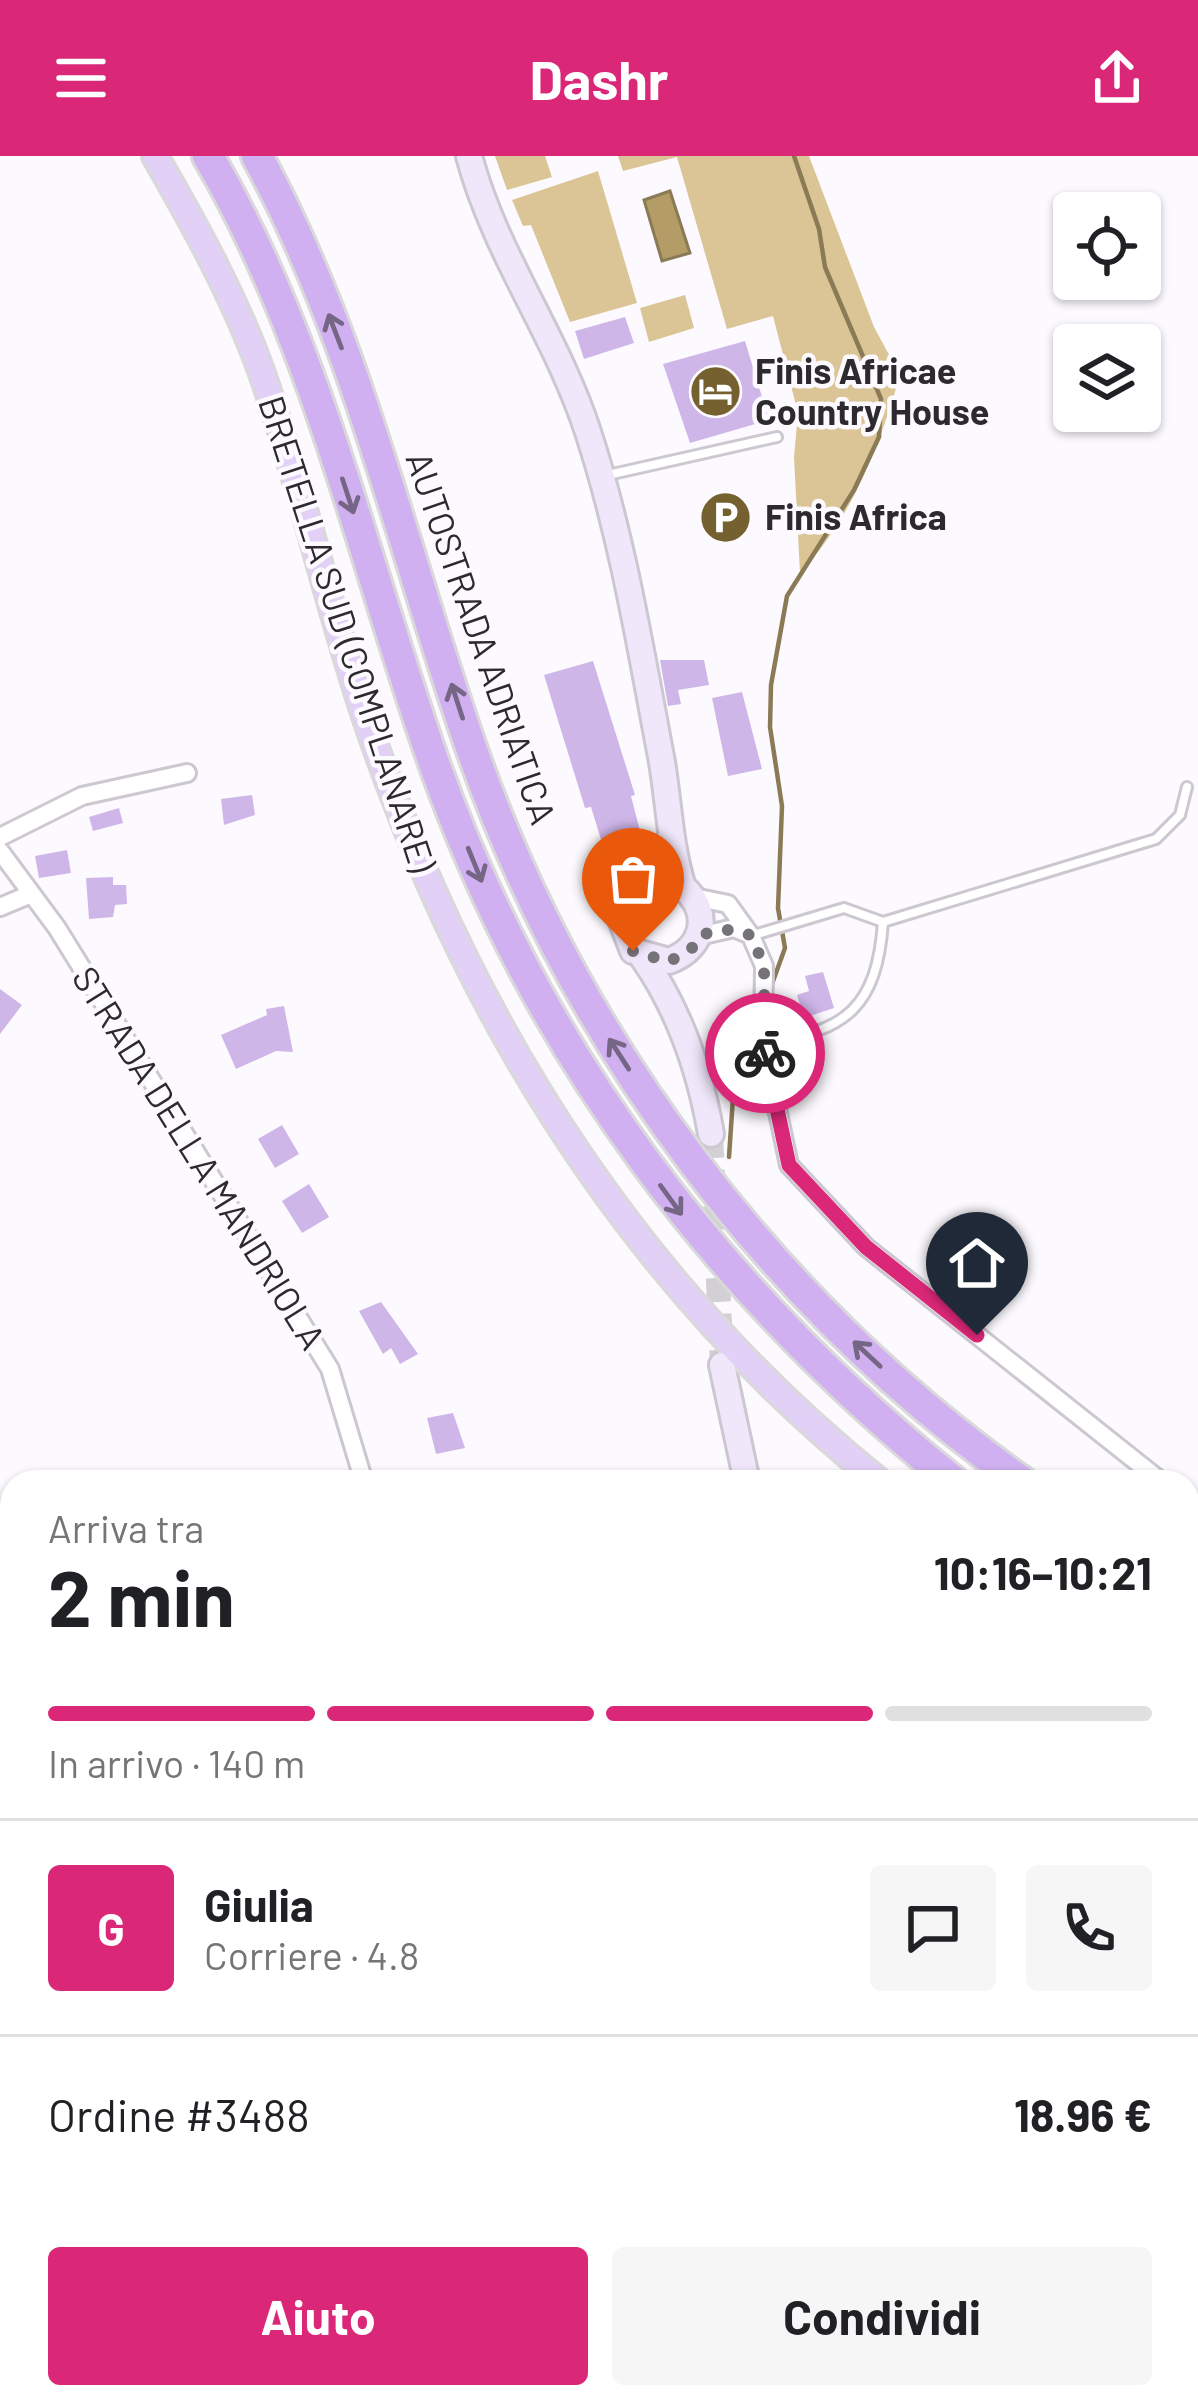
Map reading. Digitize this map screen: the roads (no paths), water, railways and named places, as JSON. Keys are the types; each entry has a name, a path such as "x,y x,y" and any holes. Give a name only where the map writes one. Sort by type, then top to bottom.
{"highway":[{"path":"208,156 268,274 300,353 435,767 486,893 545,1013 605,1109 693,1230 795,1342 877,1420 939,1470"},
{"name":"AUTOSTRADA ADRIATICA","path":"257,156 308,261 349,366 482,776 524,880 582,997 641,1089 766,1249 904,1389 1007,1470"}],"main road":[{"name":"BRETELLA SUD (COMPLANARE)","path":"155,156 227,291 265,381 404,825 486,1005 536,1094 683,1293 786,1399 866,1470"},
{"path":"469,156 493,229 565,370 601,476 635,617 666,787 669,838 702,922 699,936 682,956 669,962 643,958"},
{"path":"669,838 650,882 630,895 620,917 625,941 643,958 675,1006 711,1134"},
{"path":"650,882 688,892"},
{"path":"675,1006 682,956"},
{"path":"722,1365 744,1470"}],"street":[{"path":"0,837 82,796 187,773"},
{"name":"STRADA DELLA MANDRIOLA","path":"0,851 32,894 330,1369 360,1470"},
{"path":"688,892 728,904 752,936 764,967 763,1042 789,1165 866,1247 1147,1470"},
{"path":"0,907 32,894"},
{"path":"699,936 734,928 752,936"}],"lane":[{"path":"601,476 777,437"},
{"path":"752,936 844,908 883,922 1156,839 1180,815 1186,788"},
{"path":"763,1042 814,1036 846,1016 870,987 881,957 883,922"}],"waterway":[{"path":"772,984 785,948 778,908 782,806 770,727 771,685 787,596 854,490 879,437 881,399 825,267 819,229 794,156"},
{"path":"729,1157 737,1038 756,1009"},
{"path":"740,1390 752,1449"}],"tunnel":[{"path":"711,1134 722,1365"}],"place":[{"name":"Finis Africae Country House","path":"716,392"},
{"name":"Finis Africa","path":"726,517"}]}
